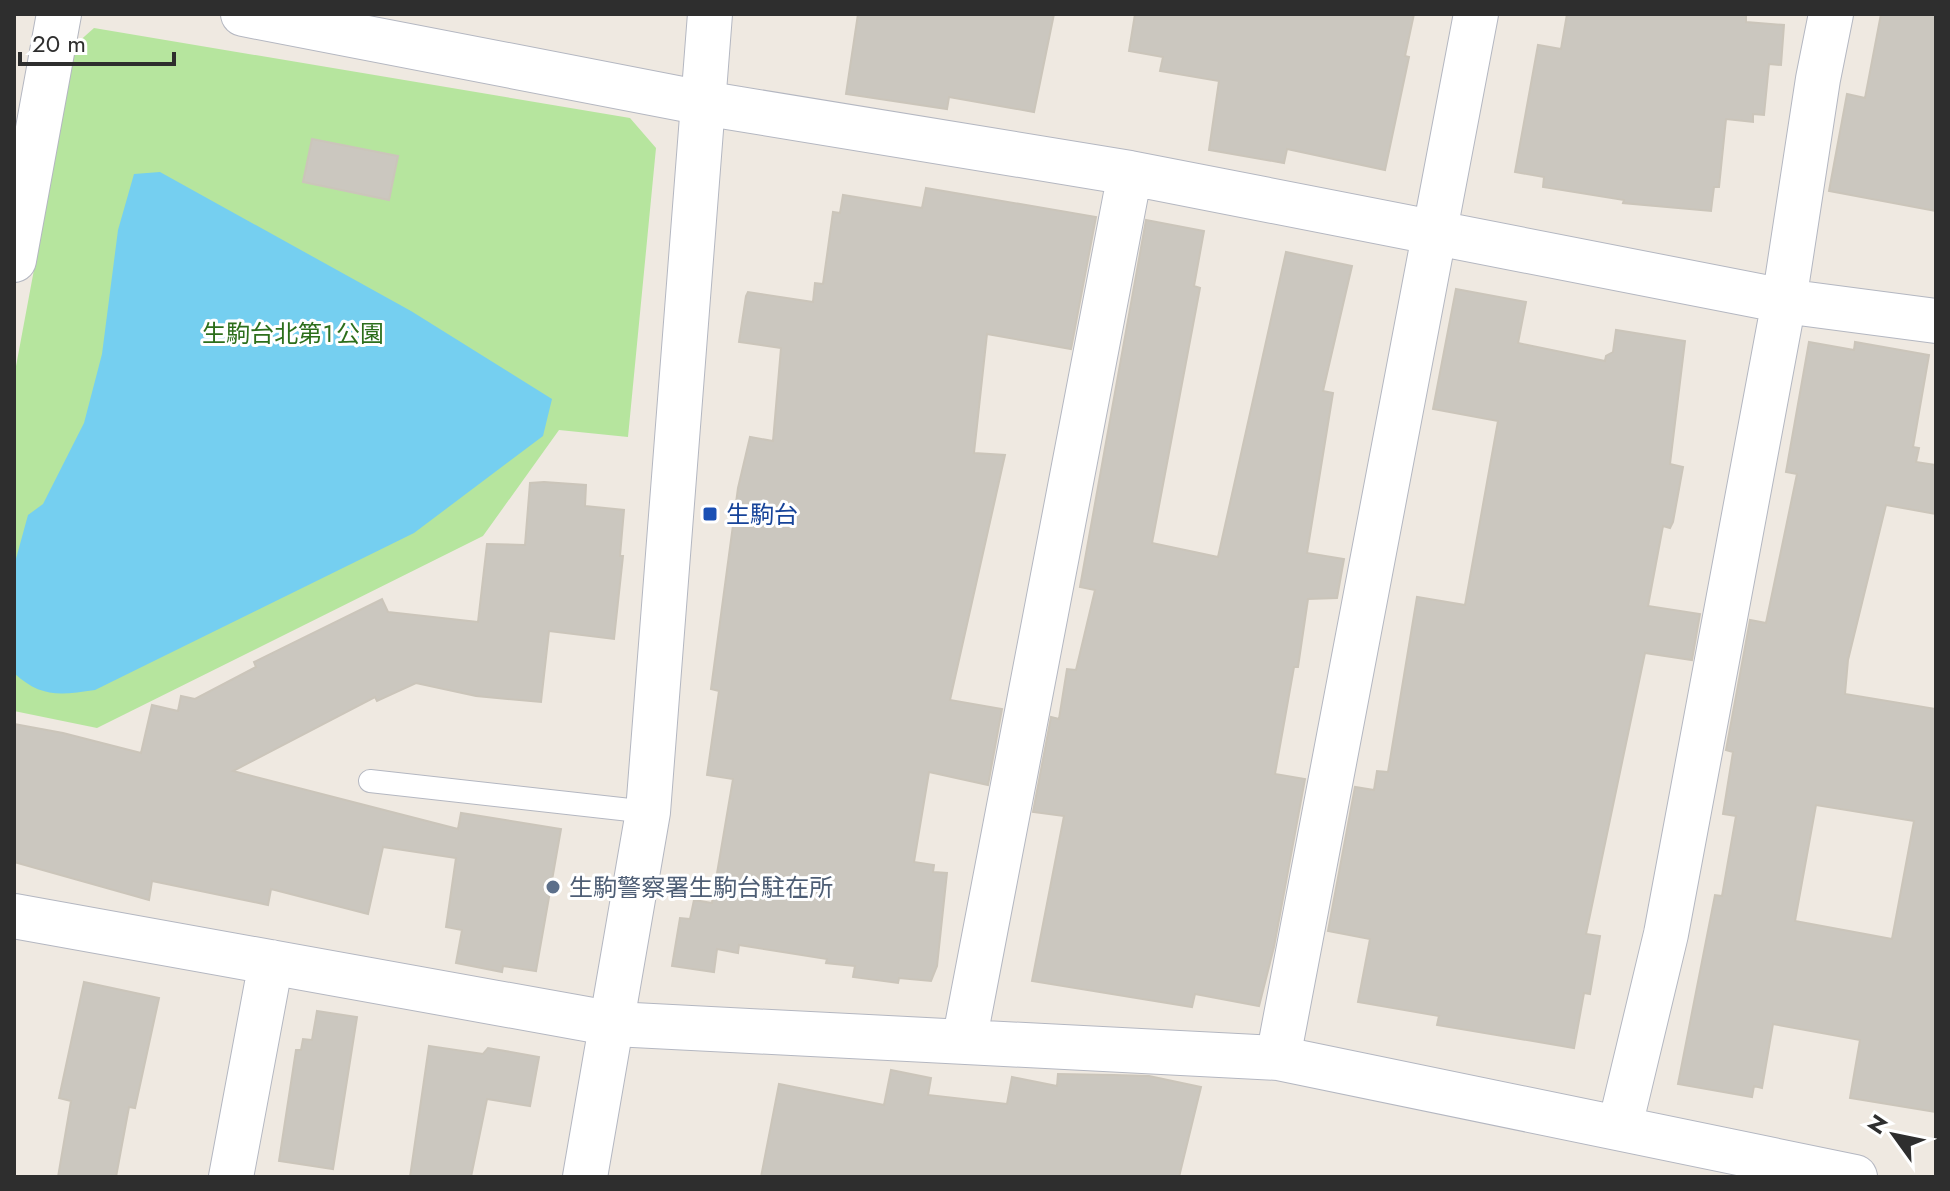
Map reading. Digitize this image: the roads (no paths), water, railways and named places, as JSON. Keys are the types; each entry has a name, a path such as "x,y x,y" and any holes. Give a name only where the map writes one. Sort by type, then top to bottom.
{"street":[{"path":"14,260 59,14"},
{"path":"243,14 703,103 1130,173 1784,301 1936,321"},
{"path":"585,1177 614,1024 648,812 710,14"},
{"path":"1278,1058 1476,14"},
{"path":"1620,1126 1666,934 1784,301 1831,14"},
{"path":"964,1042 1130,173"},
{"path":"14,916 614,1024 1278,1058 1620,1126 1855,1177"},
{"path":"231,1177 271,962"}],"lane":[{"path":"370,781 648,812"}],"water":[{"path":"160,172 411,311 552,399 543,436 414,533 95,690 71,693 42,691 14,673 14,566 28,515 43,504 84,423 102,354 118,230 134,174"}],"place":[{"name":"生駒台","path":"710,514"},
{"name":"生駒警察署生駒台駐在所","path":"553,887"}],"park label":[{"name":"生駒台北第１公園","path":"293,333"}]}
